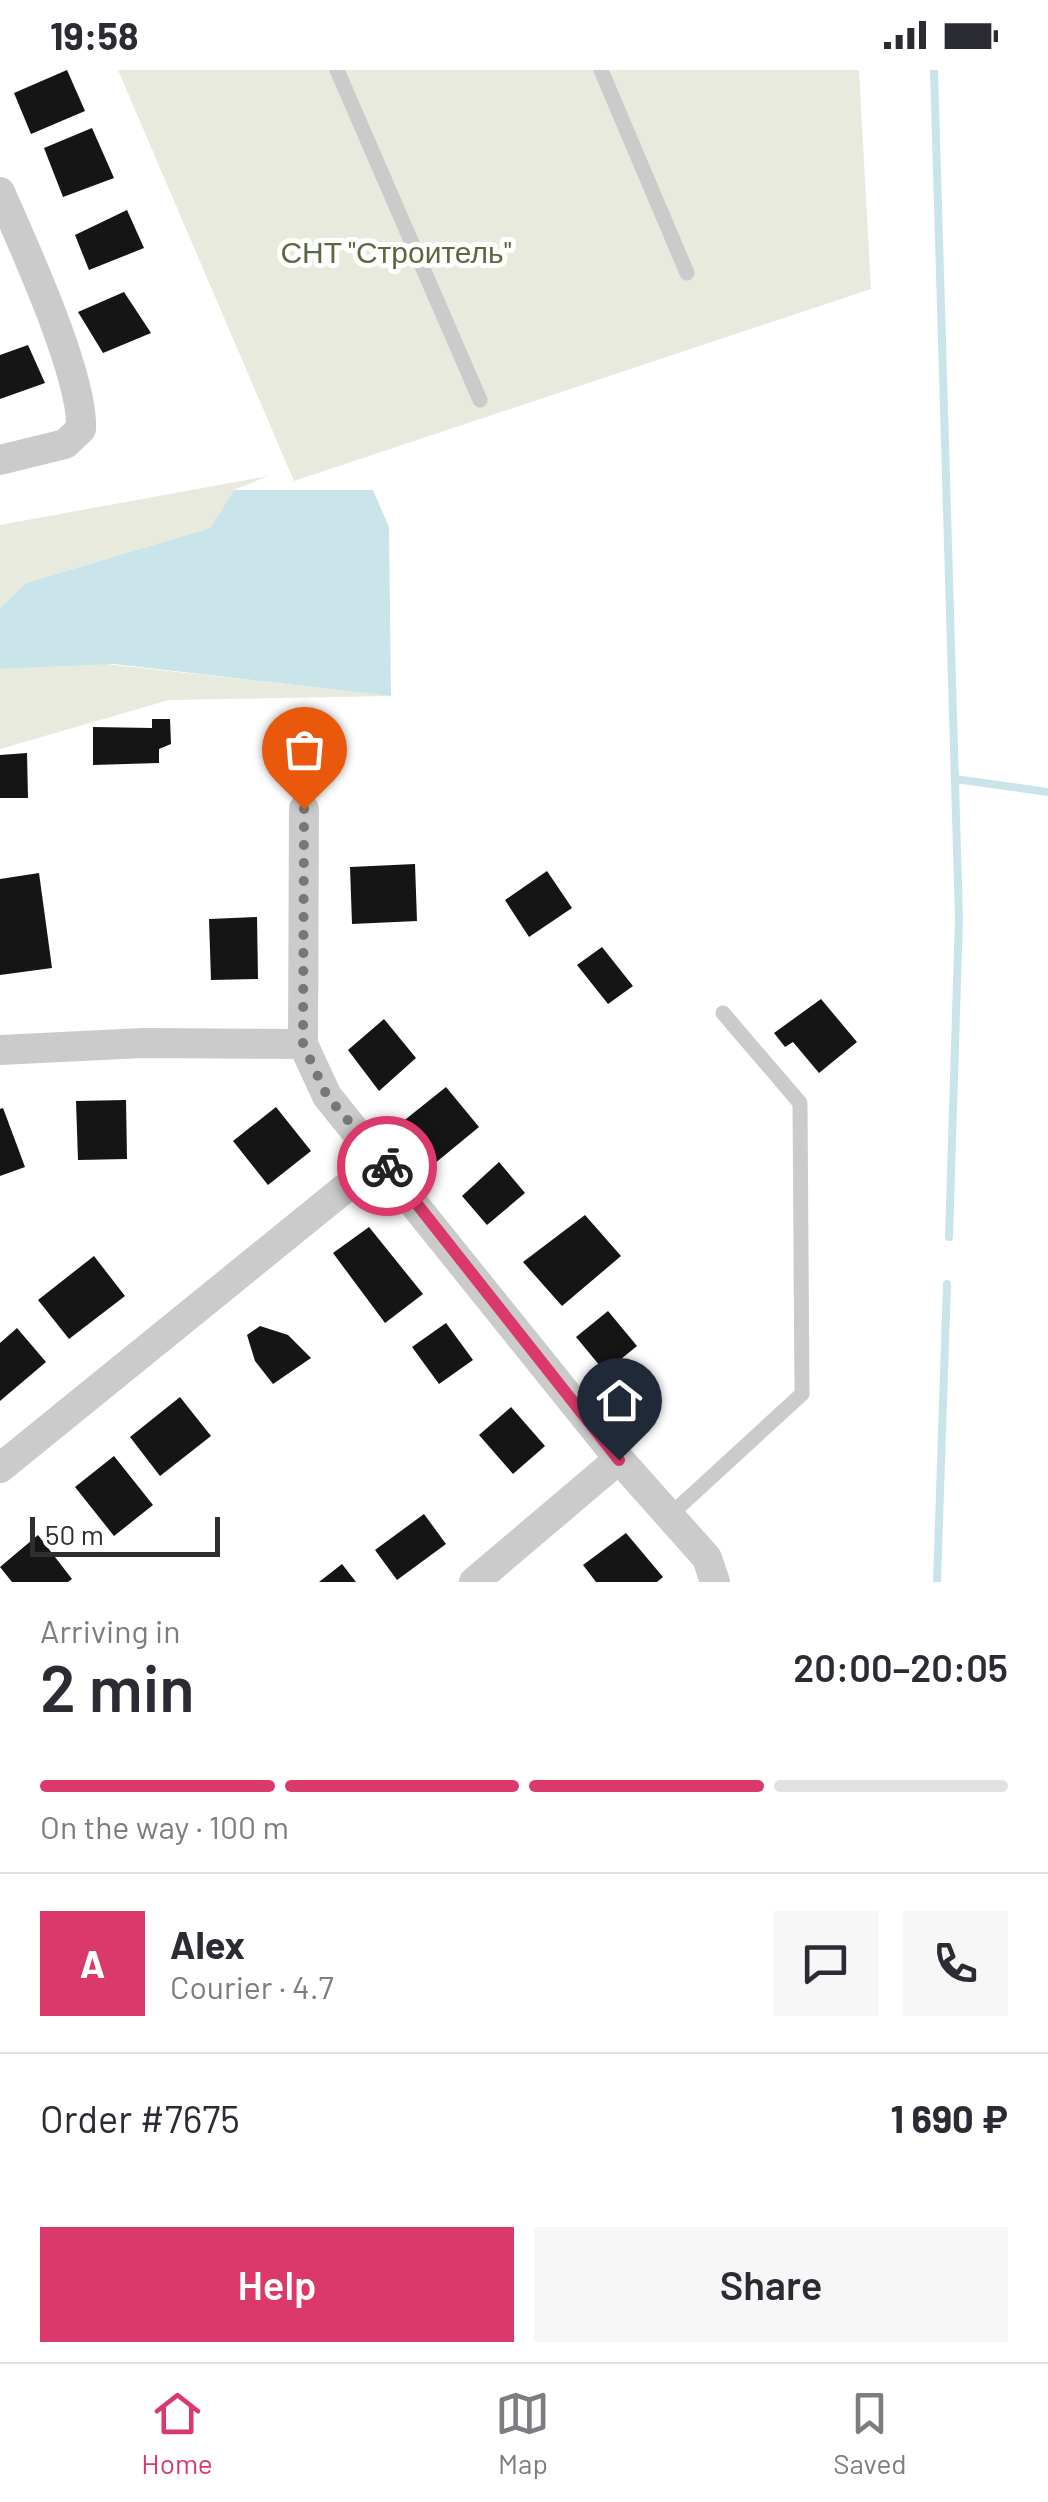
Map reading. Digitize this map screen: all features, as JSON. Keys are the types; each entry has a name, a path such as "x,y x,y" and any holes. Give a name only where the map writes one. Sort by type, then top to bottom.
{"street":[{"path":"0,192 71,372 80,429 65,444 0,460"},
{"path":"304,809 303,1044 327,1096 619,1460 707,1558 715,1582"},
{"path":"0,1050 142,1043 303,1044"},
{"path":"0,1468 381,1159"},
{"path":"474,1582 619,1460"}],"lane":[{"path":"337,70 480,400"},
{"path":"601,70 687,272"},
{"path":"670,1516 802,1394 800,1103 723,1012"}],"green space":[{"name":"СНТ \"Строитель\"","path":"118,70 859,70 871,289 294,481"},
{"path":"268,476 234,490 210,528 26,583 0,608 0,525"},
{"path":"106,664 391,696 169,700 0,749 0,669"}],"water":[{"path":"234,490 373,490 389,527 391,696 114,664 0,669 0,608 26,583 210,528"}],"building":[{"path":"67,70 85,111 31,134 14,93"},
{"path":"92,128 114,178 63,197 44,148"},
{"path":"127,210 144,248 89,270 75,235"},
{"path":"124,292 151,333 103,353 78,312"},
{"path":"28,345 45,383 0,399 0,355"},
{"path":"152,719 170,719 171,744 159,749 159,763 93,765 93,727 152,728"},
{"path":"27,753 28,798 0,798 0,755"},
{"path":"415,864 417,921 352,924 350,867"},
{"path":"547,871 572,908 529,937 505,900"},
{"path":"39,873 52,968 0,975 0,879"},
{"path":"257,917 258,979 211,980 209,919"},
{"path":"602,947 633,986 608,1004 577,965"},
{"path":"821,999 857,1042 819,1073 793,1042 785,1047 774,1033"},
{"path":"384,1019 416,1058 379,1091 348,1050"},
{"path":"446,1087 479,1127 434,1164 401,1123"},
{"path":"126,1100 127,1159 78,1160 76,1101"},
{"path":"276,1107 311,1151 268,1185 233,1141"},
{"path":"3,1108 25,1167 0,1176 0,1109"},
{"path":"499,1162 525,1193 487,1225 462,1196"},
{"path":"585,1215 621,1256 562,1306 523,1262"},
{"path":"369,1227 423,1294 385,1323 333,1253"},
{"path":"94,1256 125,1296 69,1339 38,1300"},
{"path":"608,1311 637,1346 605,1372 576,1337"},
{"path":"446,1323 473,1360 439,1384 412,1347"},
{"path":"260,1326 288,1335 311,1358 273,1384 255,1361 247,1335"},
{"path":"17,1328 46,1362 0,1401 0,1343"},
{"path":"180,1397 211,1436 160,1476 130,1437"},
{"path":"511,1407 545,1446 513,1474 479,1435"},
{"path":"114,1456 153,1505 114,1536 75,1487"},
{"path":"424,1514 446,1544 397,1580 375,1550"},
{"path":"626,1533 663,1577 657,1582 596,1582 583,1565"},
{"path":"38,1535 72,1579 68,1582 12,1582 0,1567"},
{"path":"342,1564 356,1582 319,1582"}],"waterway":[{"path":"934,70 959,918 949,1237"},
{"path":"955,779 1048,792"},
{"path":"937,1582 947,1284"}],"way so far":[{"path":"304,809 303,1044 327,1096 387,1166"}],"route":[{"path":"387,1166 619,1460"}]}
